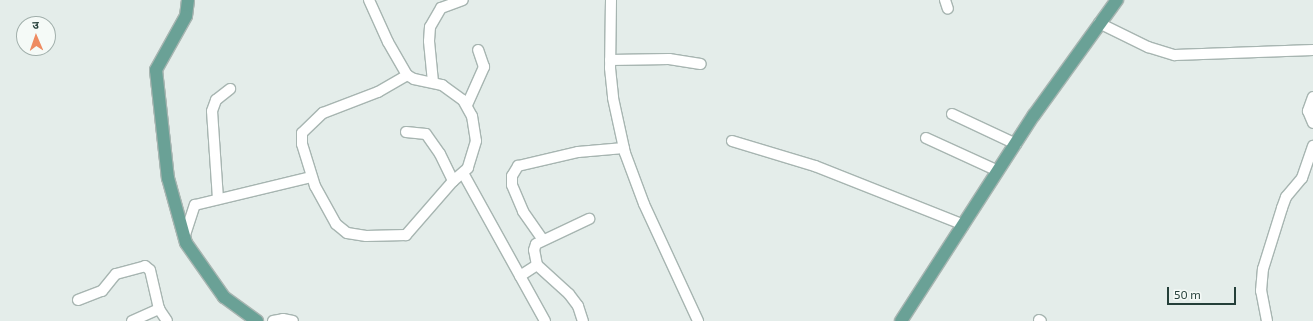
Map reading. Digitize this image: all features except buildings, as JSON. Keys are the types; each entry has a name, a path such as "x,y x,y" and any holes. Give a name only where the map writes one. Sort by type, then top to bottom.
{"main road":[{"path":"191,0 186,16 156,70 168,178 184,238 200,266 224,297 257,321"},
{"path":"901,321 1016,144 1099,23 1117,0"}],"street":[{"path":"369,0 388,42 407,75 414,79 433,82 452,91 467,105 472,116 476,141 472,161 463,173 453,181 411,232 395,238 366,236 341,229 331,217 312,177 302,144 305,129 323,113 378,92 407,75"},
{"path":"433,82 429,41 430,27 441,8 463,0"},
{"path":"611,0 610,60 613,98 624,148 644,204 697,320 707,321"},
{"path":"1099,23 1148,46 1175,55 1313,50"},
{"path":"467,105 485,65 478,50"},
{"path":"610,60 668,59 701,64"},
{"path":"218,199 212,111 216,100 230,89"},
{"path":"1313,97 1308,111 1313,123"},
{"path":"952,114 1016,144"},
{"path":"406,132 426,134 440,154 453,181"},
{"path":"926,138 998,171"},
{"path":"732,141 815,166 964,225"},
{"path":"1267,321 1261,292 1263,269 1286,197 1302,178 1313,146"},
{"path":"543,240 523,211 512,185 512,176 518,166 578,152 624,148"},
{"path":"463,173 545,321"},
{"path":"184,238 195,205 312,177"},
{"path":"583,321 578,306 569,294 537,265 534,247 543,240 589,219"},
{"path":"520,276 537,265"},
{"path":"78,300 102,291 116,274 146,266 150,270 159,309 167,321"},
{"path":"132,321 159,309"},
{"path":"273,321 283,319 293,321"}]}
